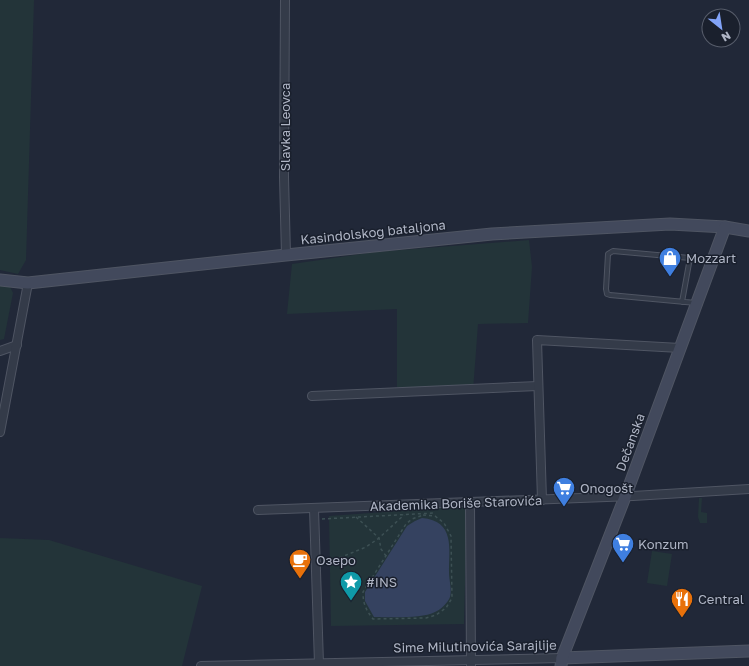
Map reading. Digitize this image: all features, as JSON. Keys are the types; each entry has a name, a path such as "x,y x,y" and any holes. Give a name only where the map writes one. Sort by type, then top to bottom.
{"street":[{"name":"Slavka Leovca","path":"285,0 284,177 286,255"},
{"name":"Kasindolskog bataljona","path":"0,280 28,284 492,234 670,224 749,230"},
{"name":"Dečanska","path":"562,662 725,227"},
{"path":"0,432 28,284"},
{"path":"542,500 537,340 680,348"},
{"path":"0,351 16,345"},
{"path":"312,396 538,386"},
{"name":"Akademika Boriše Starovića","path":"258,510 542,500 749,489"},
{"path":"470,503 471,663"},
{"path":"314,508 319,664"},
{"name":"Sime Milutinovića Sarajlije","path":"201,666 562,662 749,651"}],"lane":[{"path":"682,302 690,258 613,251 608,254 607,294 682,302 696,303"}],"path":[{"path":"314,519 435,513 432,516"},
{"path":"334,560 366,547 379,538 404,515"},
{"path":"423,515 435,516 444,523 452,536 452,598 446,608 436,615 426,618 373,619 366,610 363,602 363,592 386,556 406,524 412,519 423,515"},
{"path":"356,517 379,538 381,549 386,556"}],"shaded area":[{"path":"0,0 34,0 26,260 18,274 0,270"},
{"path":"529,240 532,267 528,323 478,324 473,391 397,387 397,309 287,314 292,264 375,252"},
{"path":"0,283 9,285 13,293 4,339 0,340"},
{"path":"699,498 702,498 701,512 707,513 707,523 700,523 698,517"},
{"path":"467,506 464,624 331,626 329,516"},
{"path":"0,538 49,540 202,586 182,666 0,666"},
{"path":"652,551 672,554 667,586 647,583"}],"water":[{"path":"422,518 433,520 440,524 448,537 450,597 446,604 437,611 422,616 374,617 365,601 365,592 407,526"}],"place":[{"name":"Mozzart","path":"670,278"},
{"name":"Onogošt","path":"564,508"},
{"name":"Konzum","path":"623,564"},
{"name":"Озеро","path":"300,580"},
{"name":"#INS","path":"351,602"},
{"name":"Central","path":"682,618"}]}
